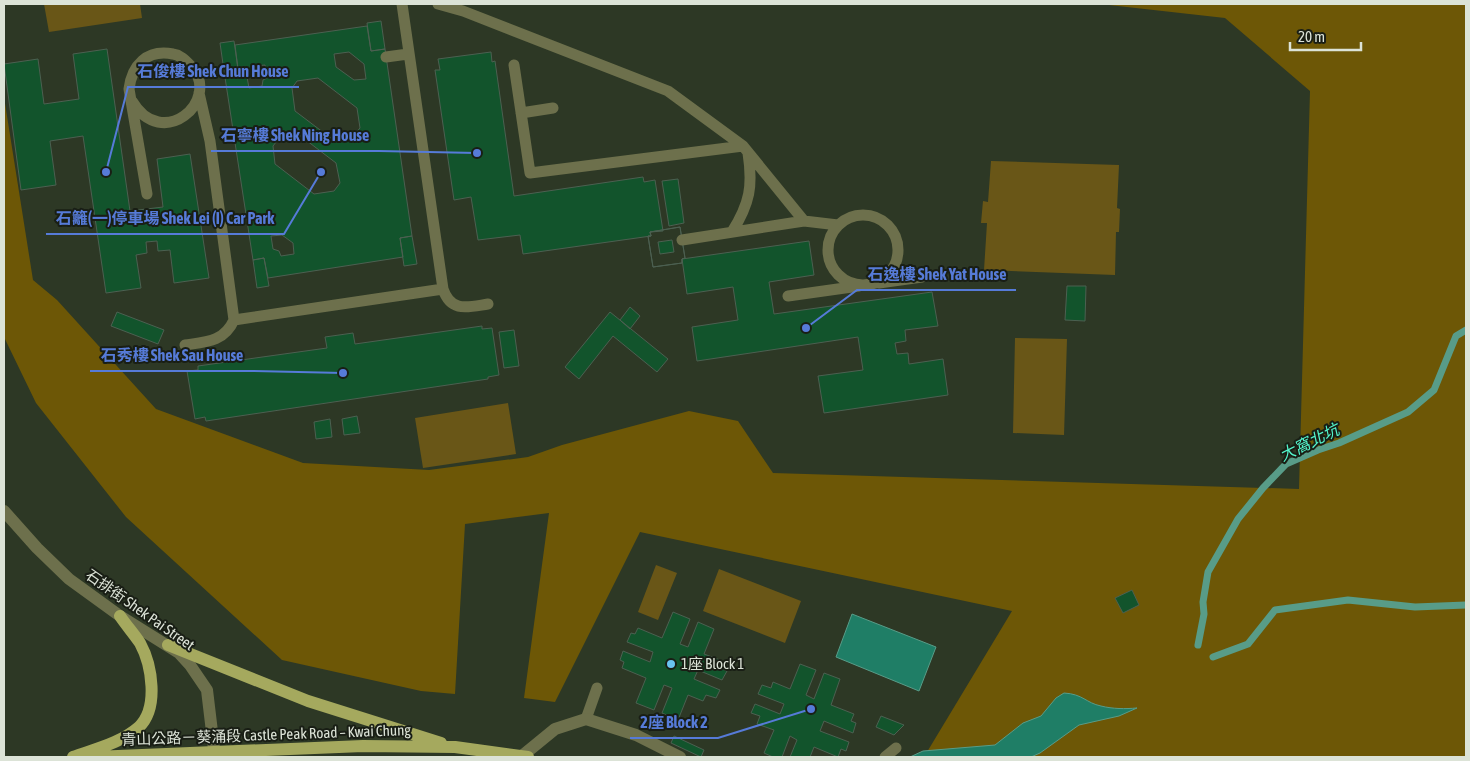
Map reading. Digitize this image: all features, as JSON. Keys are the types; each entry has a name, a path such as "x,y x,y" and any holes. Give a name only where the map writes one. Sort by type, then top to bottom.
{"main road":[{"path":"73,757 125,737 140,726 148,712 152,695 149,664 140,643 120,616"},
{"path":"168,645 308,701 455,747"},
{"name":"青山公路－葵涌段 Castle Peak Road – Kwai Chung","path":"94,757 214,755 297,747 363,746 455,747 525,757"}],"street":[{"name":"石排街 Shek Pai Street","path":"4,511 70,579 120,616 168,645 190,665 207,690 214,755"},
{"path":"525,757 555,729 586,719 636,735 680,757"}],"lane":[{"path":"402,4 443,289 448,300 455,306 488,304"},
{"path":"438,4 463,11 668,91 745,149 804,221"},
{"path":"146,194 129,89 130,78 135,68 148,57 165,52 177,55 186,61 194,70 198,80 210,140 234,320 230,329 222,336 210,341 185,345"},
{"path":"386,57 408,54"},
{"path":"514,65 530,173 745,149"},
{"path":"132,101 138,111 146,118 157,122 169,122 179,119 189,112 196,103 199,92"},
{"path":"521,112 553,108"},
{"path":"732,232 741,217 749,196 751,172 745,149"},
{"path":"858,215 870,215 880,219 890,226 897,242 898,259 893,270 885,278 869,285 851,284 841,278 833,269 829,258 828,246 831,234 847,218 858,215"},
{"path":"682,240 804,221 838,225"},
{"path":"788,296 922,277"},
{"path":"234,320 443,289"},
{"path":"586,719 597,688"},
{"path":"885,757 896,748"}],"shaded area":[{"path":"44,4 140,4 142,18 49,32"},
{"path":"1100,4 1466,4 1466,757 924,757 1012,611 640,532 555,702 524,698 549,513 465,524 455,694 421,691 282,660 126,517 36,403 4,337 4,97 33,280 57,300 156,409 303,463 429,470 528,457 562,445 689,411 738,421 773,473 1299,489 1310,91 1225,18"},
{"path":"991,161 1119,165 1117,208 1120,209 1119,232 1116,232 1115,275 984,270 987,223 981,223 983,201 988,202"},
{"path":"1015,338 1067,339 1064,435 1013,433"},
{"path":"508,403 516,454 423,468 415,418"},
{"path":"656,565 677,573 658,620 638,612"},
{"path":"719,569 801,601 785,643 703,611"}],"water":[{"path":"852,614 936,647 919,691 836,657"},
{"path":"1064,693 1076,695 1096,705 1105,707 1137,708 1119,716 1079,725 1040,753 1031,757 910,757 923,751 995,745 1023,723 1041,716 1056,698"}],"building":[{"path":"381,21 385,49 371,51 367,23"},
{"path":"367,26 371,51 385,49 412,236 400,238 403,257 268,278 264,258 253,260 224,71 238,69 235,45"},
{"path":"234,41 238,69 224,71 220,43"},
{"path":"107,49 130,211 163,207 157,159 190,154 209,278 174,283 170,250 158,251 157,241 146,242 147,253 136,255 141,288 106,293 83,136 50,141 56,185 21,190 4,64 38,59 44,104 79,99 73,54"},
{"path":"349,52 364,64 366,79 354,80 336,67 334,54"},
{"path":"491,52 492,62 495,61 514,196 643,177 644,182 655,180 663,231 650,232 651,236 523,254 520,235 478,240 471,197 454,200 435,70 440,70 438,59"},
{"path":"265,65 267,78 263,80 262,86 249,88 247,77 255,66"},
{"path":"318,78 357,108 360,128 353,136 332,139 295,111 292,88 297,81"},
{"path":"298,134 336,163 340,183 334,191 314,194 275,164 273,146 280,137"},
{"path":"678,179 684,223 669,226 662,181"},
{"path":"680,227 685,258 682,259 682,263 653,267 648,236 651,236 650,232","holes":["672,240 674,252 660,254 658,242"]},
{"path":"680,227 685,258 682,259 682,263 653,267 648,236 651,236 650,232"},
{"path":"282,235 293,243 294,254 281,256 279,251 273,249 271,236"},
{"path":"412,236 417,264 404,266 400,238"},
{"path":"809,241 814,275 769,282 774,314 932,292 938,326 905,330 906,341 895,343 897,354 908,353 909,364 943,359 948,395 824,413 818,376 863,370 858,337 697,361 692,327 738,320 733,287 687,294 682,259"},
{"path":"264,258 269,286 257,288 253,260"},
{"path":"1067,286 1086,286 1085,321 1065,320"},
{"path":"630,307 640,316 630,329 620,320"},
{"path":"117,312 164,330 158,344 111,326"},
{"path":"610,312 668,359 657,372 613,336 579,379 565,367"},
{"path":"482,326 482,329 492,328 499,375 488,377 488,379 206,421 205,417 195,419 187,371 198,370 198,366 327,348 325,337 353,333 355,344"},
{"path":"514,330 519,366 504,368 499,332"},
{"path":"357,416 360,433 344,435 342,419"},
{"path":"330,419 332,437 316,439 314,422"},
{"path":"1132,590 1139,605 1123,613 1115,598"},
{"name":"1座 Block 1","path":"673,612 690,619 680,644 688,647 698,622 714,629 704,654 720,660 717,667 727,671 722,680 698,670 694,679 720,690 716,698 706,695 703,701 688,695 678,720 662,713 672,688 664,685 654,710 636,703 646,678 622,668 624,662 620,660 623,651 650,662 653,652 627,642 631,633 635,634 638,628 662,638"},
{"path":"800,664 816,670 806,695 814,699 824,673 840,679 831,705 854,714 851,721 856,723 853,733 824,721 820,731 849,742 846,751 841,749 838,757 814,747 810,757 790,757 797,740 790,736 782,757 773,757 764,753 774,730 757,724 760,716 751,713 755,704 780,714 784,704 758,694 762,685 771,688 773,682 790,689"},
{"path":"881,716 904,725 894,735 876,727"},
{"path":"674,736 704,750 701,757 671,743"}],"waterway":[{"name":"大窩北坑","path":"1198,645 1204,614 1203,602 1208,572 1238,519 1263,488 1286,464 1408,412 1434,390 1456,336 1466,330"},
{"path":"1213,657 1248,644 1275,610 1348,600 1415,607 1466,605"}],"place":[{"name":"石寧樓 Shek Ning House","path":"477,153"},
{"name":"石俊樓 Shek Chun House","path":"106,172"},
{"name":"石籬(一)停車場 Shek Lei (I) Car Park","path":"321,172"},
{"name":"石逸樓 Shek Yat House","path":"806,328"},
{"name":"石秀樓 Shek Sau House","path":"343,373"},
{"name":"1座 Block 1","path":"671,664"},
{"name":"2座 Block 2","path":"811,709"}]}
